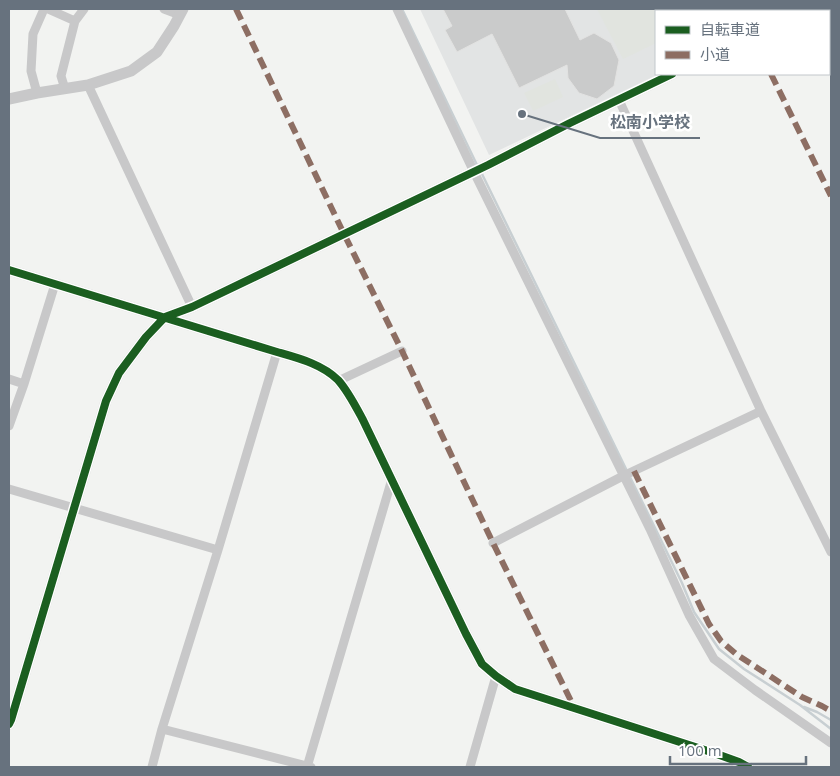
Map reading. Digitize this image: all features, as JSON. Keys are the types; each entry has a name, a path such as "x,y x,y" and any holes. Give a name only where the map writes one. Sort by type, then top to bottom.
{"street":[{"path":"37,93 31,71 32,34 44,9"},
{"path":"48,9 75,21"},
{"path":"65,89 61,76 75,21 84,9"},
{"path":"9,99 88,85 131,71 157,52 182,12 164,9"},
{"path":"396,9 650,529 689,615 714,659 831,743"},
{"path":"9,724 12,720 106,401 119,373 146,337 165,317 192,306 474,172 670,75"},
{"path":"88,85 192,306"},
{"path":"619,100 761,411 831,552"},
{"path":"9,270 277,352 308,362 327,371 338,381 358,412 482,664 515,688 714,753 748,767"},
{"path":"9,426 55,284"},
{"path":"338,381 402,351"},
{"path":"152,767 277,352"},
{"path":"9,379 24,384"},
{"path":"493,543 634,471 761,411"},
{"path":"162,729 308,767 392,479"},
{"path":"9,489 218,550"},
{"path":"470,767 496,676"}],"shaded area":[{"path":"420,9 716,9 655,10 655,75 657,75 489,155"},
{"path":"597,9 709,9 655,10 655,43 623,59"},
{"path":"555,79 563,97 533,111 524,93"}],"building":[{"path":"443,9 565,9 580,40 594,33 611,43 619,60 614,86 597,99 579,93 568,78 567,65 519,88 492,34 457,52 445,30 452,26"}],"waterway":[{"path":"402,9 477,165"},
{"path":"481,172 627,471"},
{"path":"629,475 682,583 694,612 719,649 744,669 800,705 831,729"},
{"path":"804,707 831,720"}],"marked path":[{"path":"236,9 574,707"},
{"path":"771,75 831,196"},
{"path":"634,471 709,624 721,641 736,654 802,697 831,711"}],"cycle path":[{"path":"9,724 106,401 119,373 146,337 165,317 192,307 488,165 670,75"},
{"path":"9,270 309,362 332,374 342,384 363,420 482,664 515,689 714,753 748,767"}],"place":[{"name":"松南小学校","path":"522,114"}]}
